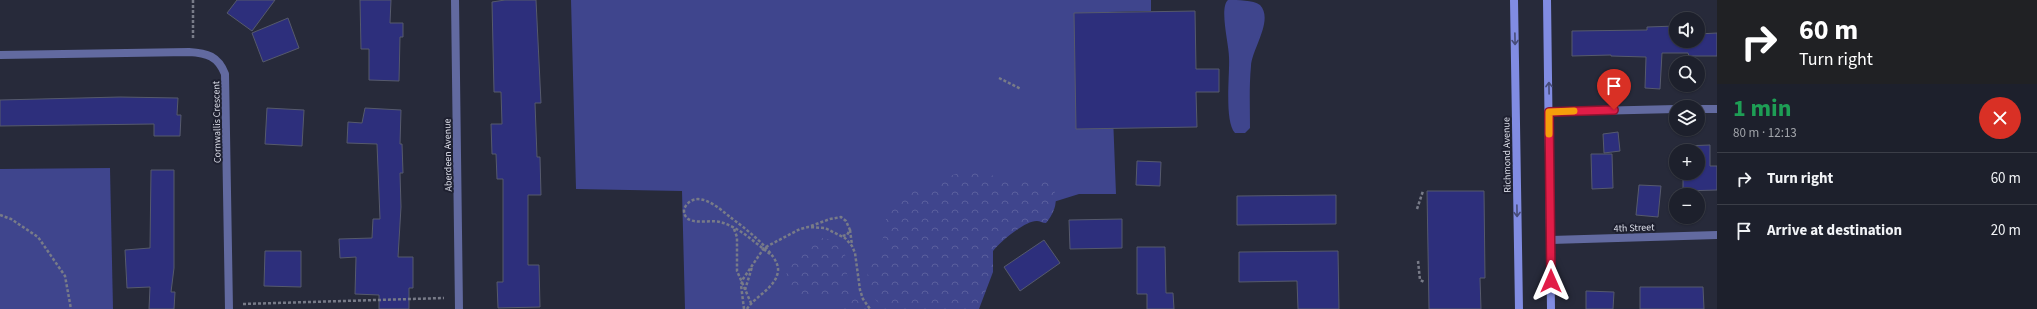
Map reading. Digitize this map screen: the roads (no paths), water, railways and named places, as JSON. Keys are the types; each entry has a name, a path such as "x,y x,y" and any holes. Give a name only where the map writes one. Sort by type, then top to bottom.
{"main road":[{"name":"Richmond Avenue","path":"1514,0 1519,309"},
{"path":"1548,0 1551,309"}],"street":[{"name":"Aberdeen Avenue","path":"455,0 459,309"},
{"name":"Cornwallis Crescent","path":"0,55 200,52 209,54 219,62 225,74 226,84 229,309"},
{"path":"1549,112 1669,109"},
{"path":"1705,109 1717,109"},
{"name":"4th Street","path":"1551,240 1717,235"}]}
